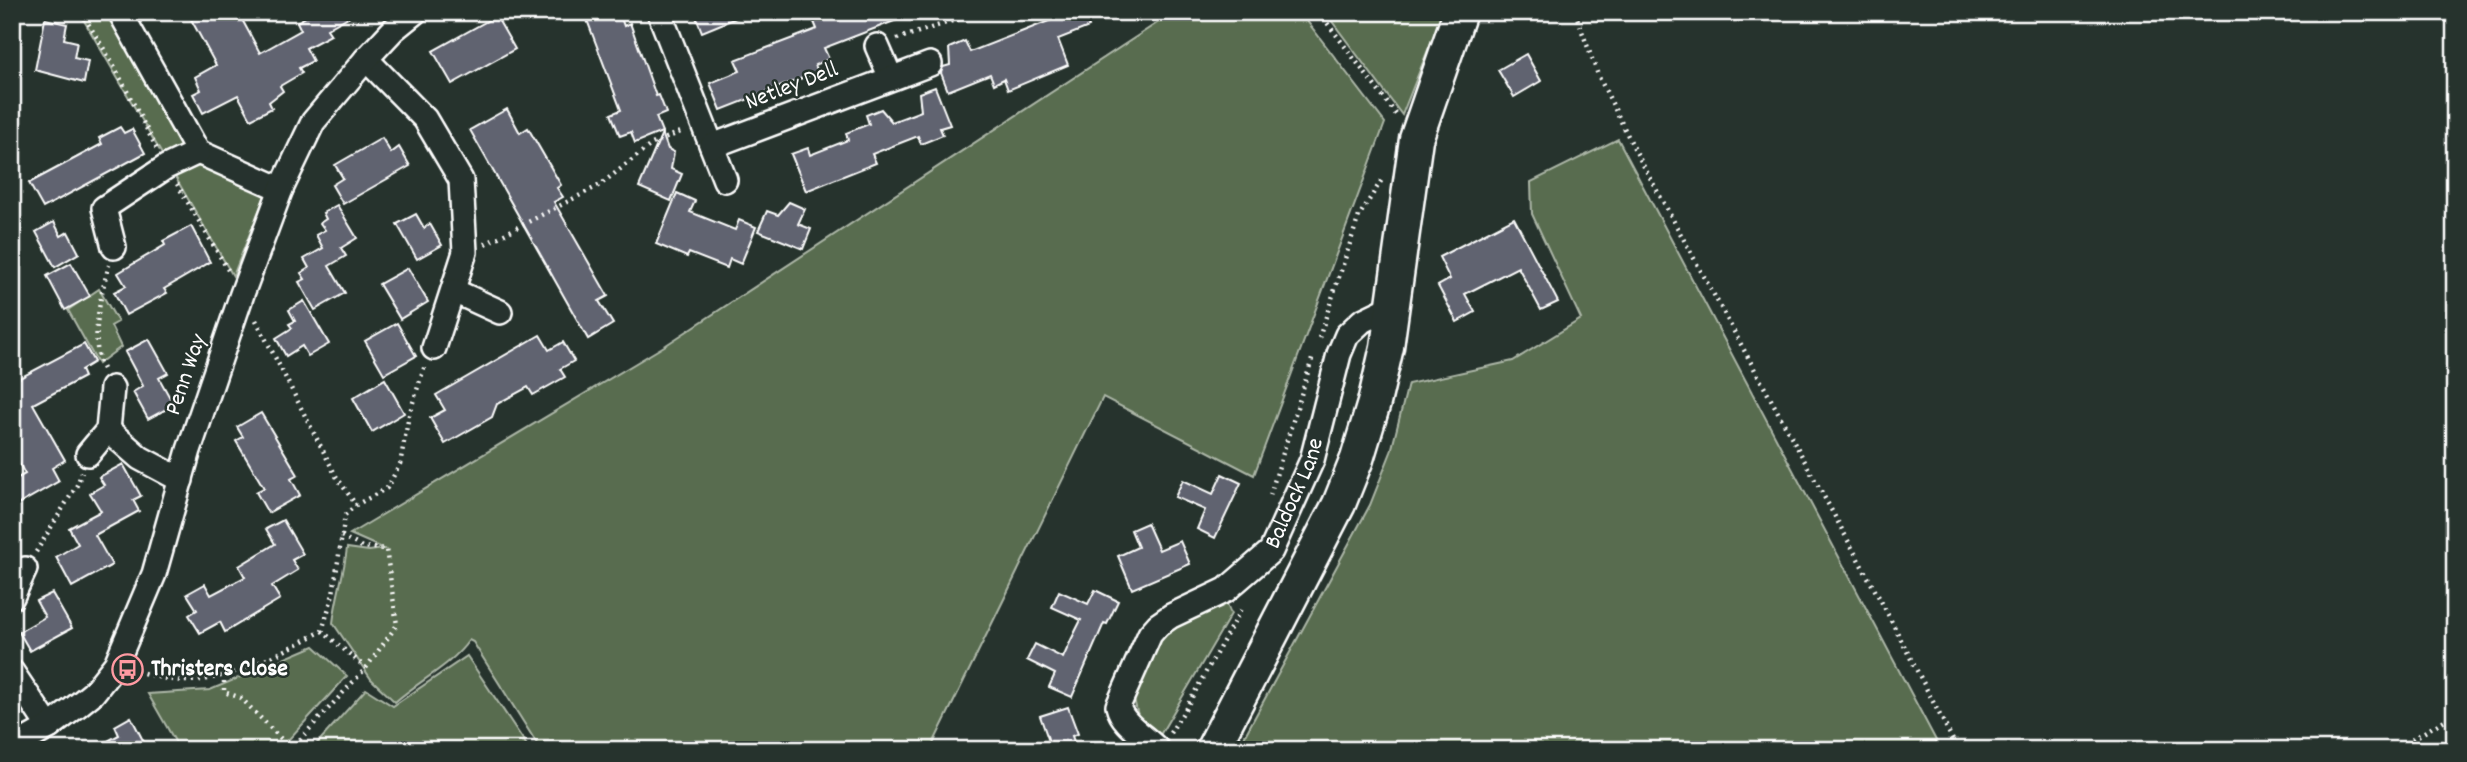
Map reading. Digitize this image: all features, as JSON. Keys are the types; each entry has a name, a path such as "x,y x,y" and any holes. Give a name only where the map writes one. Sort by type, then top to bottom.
{"street":[{"path":"120,12 198,152 281,189"},
{"name":"Penn Way","path":"12,748 49,727 93,693 116,664 154,574 181,481 242,294 281,189 313,122 394,29 415,12"},
{"path":"659,12 725,180"},
{"name":"Baldock Lane","path":"1212,750 1339,504 1357,459 1374,403 1393,306 1416,139 1460,12"},
{"path":"877,46 891,78"},
{"path":"366,60 425,119 461,180 465,253 434,348"},
{"name":"Netley Dell","path":"712,146 930,64"},
{"path":"114,247 104,208 166,167 198,152"},
{"path":"454,291 500,312"},
{"name":"Baldock Lane","path":"1158,750 1119,713 1118,706 1150,635 1171,616 1226,590 1270,551 1312,460 1339,354 1347,335 1363,321 1393,306"},
{"path":"88,454 108,430 112,388"},
{"path":"108,430 140,458 181,481"},
{"path":"12,597 25,569"},
{"path":"12,672 49,727"}],"path":[{"path":"877,46 980,12"},
{"path":"1319,12 1416,139"},
{"path":"1575,12 1598,75 1636,152 1881,601 1958,750"},
{"path":"465,253 504,236 600,185 652,144 703,123"},
{"path":"112,388 97,358 100,306 114,247"},
{"path":"242,294 336,475 356,505"},
{"path":"116,664 156,677 190,681 224,674 275,656 322,631 332,594 345,515 356,505 387,488 400,464 409,415 422,369 434,348"},
{"path":"25,569 77,485 88,454"},
{"path":"224,674 224,692 241,698 290,749 366,668 397,625 386,549 362,547 341,536"},
{"path":"322,631 366,668"},
{"path":"2394,750 2455,714"}],"green space":[{"path":"79,12 115,12 200,163 266,193 233,276"},
{"path":"1174,12 1300,12 1385,123 1254,475 1103,397 930,750 541,750 473,642 469,640 444,665 395,702 371,679 333,623 347,548 369,551 384,549 350,534 666,345"},
{"path":"1325,12 1443,12 1402,115"},
{"path":"1618,139 1941,750 1237,750 1370,505 1391,452 1408,384 1513,361 1581,319 1532,214 1531,182"},
{"path":"99,289 118,322 111,326 121,347 98,364 68,310"},
{"path":"1224,597 1231,614 1160,735 1139,720 1134,699 1136,686 1163,629"},
{"path":"314,646 347,676 279,750 180,750 148,694 210,690"},
{"path":"467,656 530,750 311,750 366,689 393,706"}],"building":[{"path":"187,12 238,12 260,53 301,30 297,22 315,12 357,12 327,29 331,35 306,48 313,61 299,68 302,73 280,86 283,91 269,102 272,108 251,119 238,95 203,113 193,94 201,90 195,77 216,65"},
{"path":"584,12 619,12 624,26 630,23 656,96 659,95 666,113 656,117 662,132 635,143 631,132 620,136 611,114 621,110"},
{"path":"694,12 748,12 748,13 702,32"},
{"path":"838,12 915,13 824,48 829,59 815,65 818,72 721,110 710,83 740,71 735,60 817,29 814,22"},
{"path":"1051,12 1083,12 1089,27 1058,39 1068,65 1008,90 1004,79 994,84 990,74 948,91 941,73 943,67 950,65 949,48 965,41 970,52 1054,19"},
{"path":"496,16 515,49 452,84 433,51"},
{"path":"45,19 67,24 64,39 77,42 74,58 88,61 84,83 35,70"},
{"path":"1526,54 1541,81 1514,97 1498,70"},
{"path":"935,87 950,125 940,128 943,135 921,144 918,136 872,154 876,163 806,191 791,154 808,148 810,155 848,140 846,133 869,124 866,115 881,109 892,122 921,111 919,93"},
{"path":"507,109 520,133 528,128 561,185 557,188 563,197 554,202 608,296 599,301 613,324 588,339 470,130"},
{"path":"120,127 124,133 132,129 145,153 43,208 29,183 102,144 99,138"},
{"path":"662,133 668,149 674,152 671,169 682,174 671,201 639,187"},
{"path":"382,138 391,153 399,147 410,166 343,204 332,185 343,178 335,165"},
{"path":"677,193 695,201 690,212 735,230 739,220 756,227 741,264 730,259 727,268 689,253 687,257 656,244"},
{"path":"789,202 805,209 798,224 811,229 803,249 758,231 767,211 778,215"},
{"path":"337,205 357,238 341,248 346,256 329,266 345,293 315,310 299,282 305,279 301,273 309,268 304,259 323,248 316,235 325,230 320,223 326,219 323,213"},
{"path":"416,214 424,228 430,224 442,245 417,259 397,224"},
{"path":"1514,218 1558,302 1541,310 1518,267 1465,294 1475,312 1457,322 1438,286 1450,279 1439,257"},
{"path":"54,222 61,236 68,232 79,253 55,267 36,232"},
{"path":"191,226 210,262 164,289 167,293 126,315 114,292 126,286 118,273 165,245 163,241"},
{"path":"71,263 90,296 65,310 47,276"},
{"path":"408,268 428,302 400,319 379,284"},
{"path":"304,301 329,344 308,356 302,346 286,356 276,338 292,328 289,324 295,321 289,310"},
{"path":"397,323 416,356 384,374 365,341"},
{"path":"540,335 549,350 563,342 574,361 560,369 565,377 533,395 528,387 497,404 492,417 445,444 430,418 445,410 436,395"},
{"path":"149,339 168,373 159,378 174,405 148,419 133,392 143,386 125,352"},
{"path":"84,344 94,362 81,370 84,377 33,404 65,460 52,468 59,481 12,508 12,481 25,474 12,451 12,382"},
{"path":"385,379 404,413 372,432 353,398"},
{"path":"261,413 298,475 291,479 300,495 268,513 256,492 264,488 236,441 243,437 237,427"},
{"path":"123,464 141,496 133,500 139,511 95,535 112,565 72,587 56,557 78,544 69,528 101,511 90,493 104,485 99,477"},
{"path":"1222,474 1241,483 1215,538 1197,529 1205,510 1175,497 1183,480 1213,494"},
{"path":"283,520 303,554 292,560 298,570 272,586 280,599 225,632 220,622 200,633 189,615 197,610 187,594 205,584 211,595 245,577 239,566 275,544 266,529"},
{"path":"1147,523 1159,550 1180,541 1190,564 1132,589 1118,556 1138,547 1131,530"},
{"path":"1095,590 1118,601 1107,624 1104,623 1072,697 1049,687 1055,674 1027,660 1035,644 1063,658 1081,620 1052,607 1059,591 1088,604"},
{"path":"52,593 72,628 30,651 19,632 45,617 36,601"},
{"path":"1068,707 1078,734 1072,736 1077,750 1052,750 1040,716"},
{"path":"131,717 148,750 91,750 119,735 115,726"}],"place":[{"name":"Thristers Close","path":"128,670"}]}
